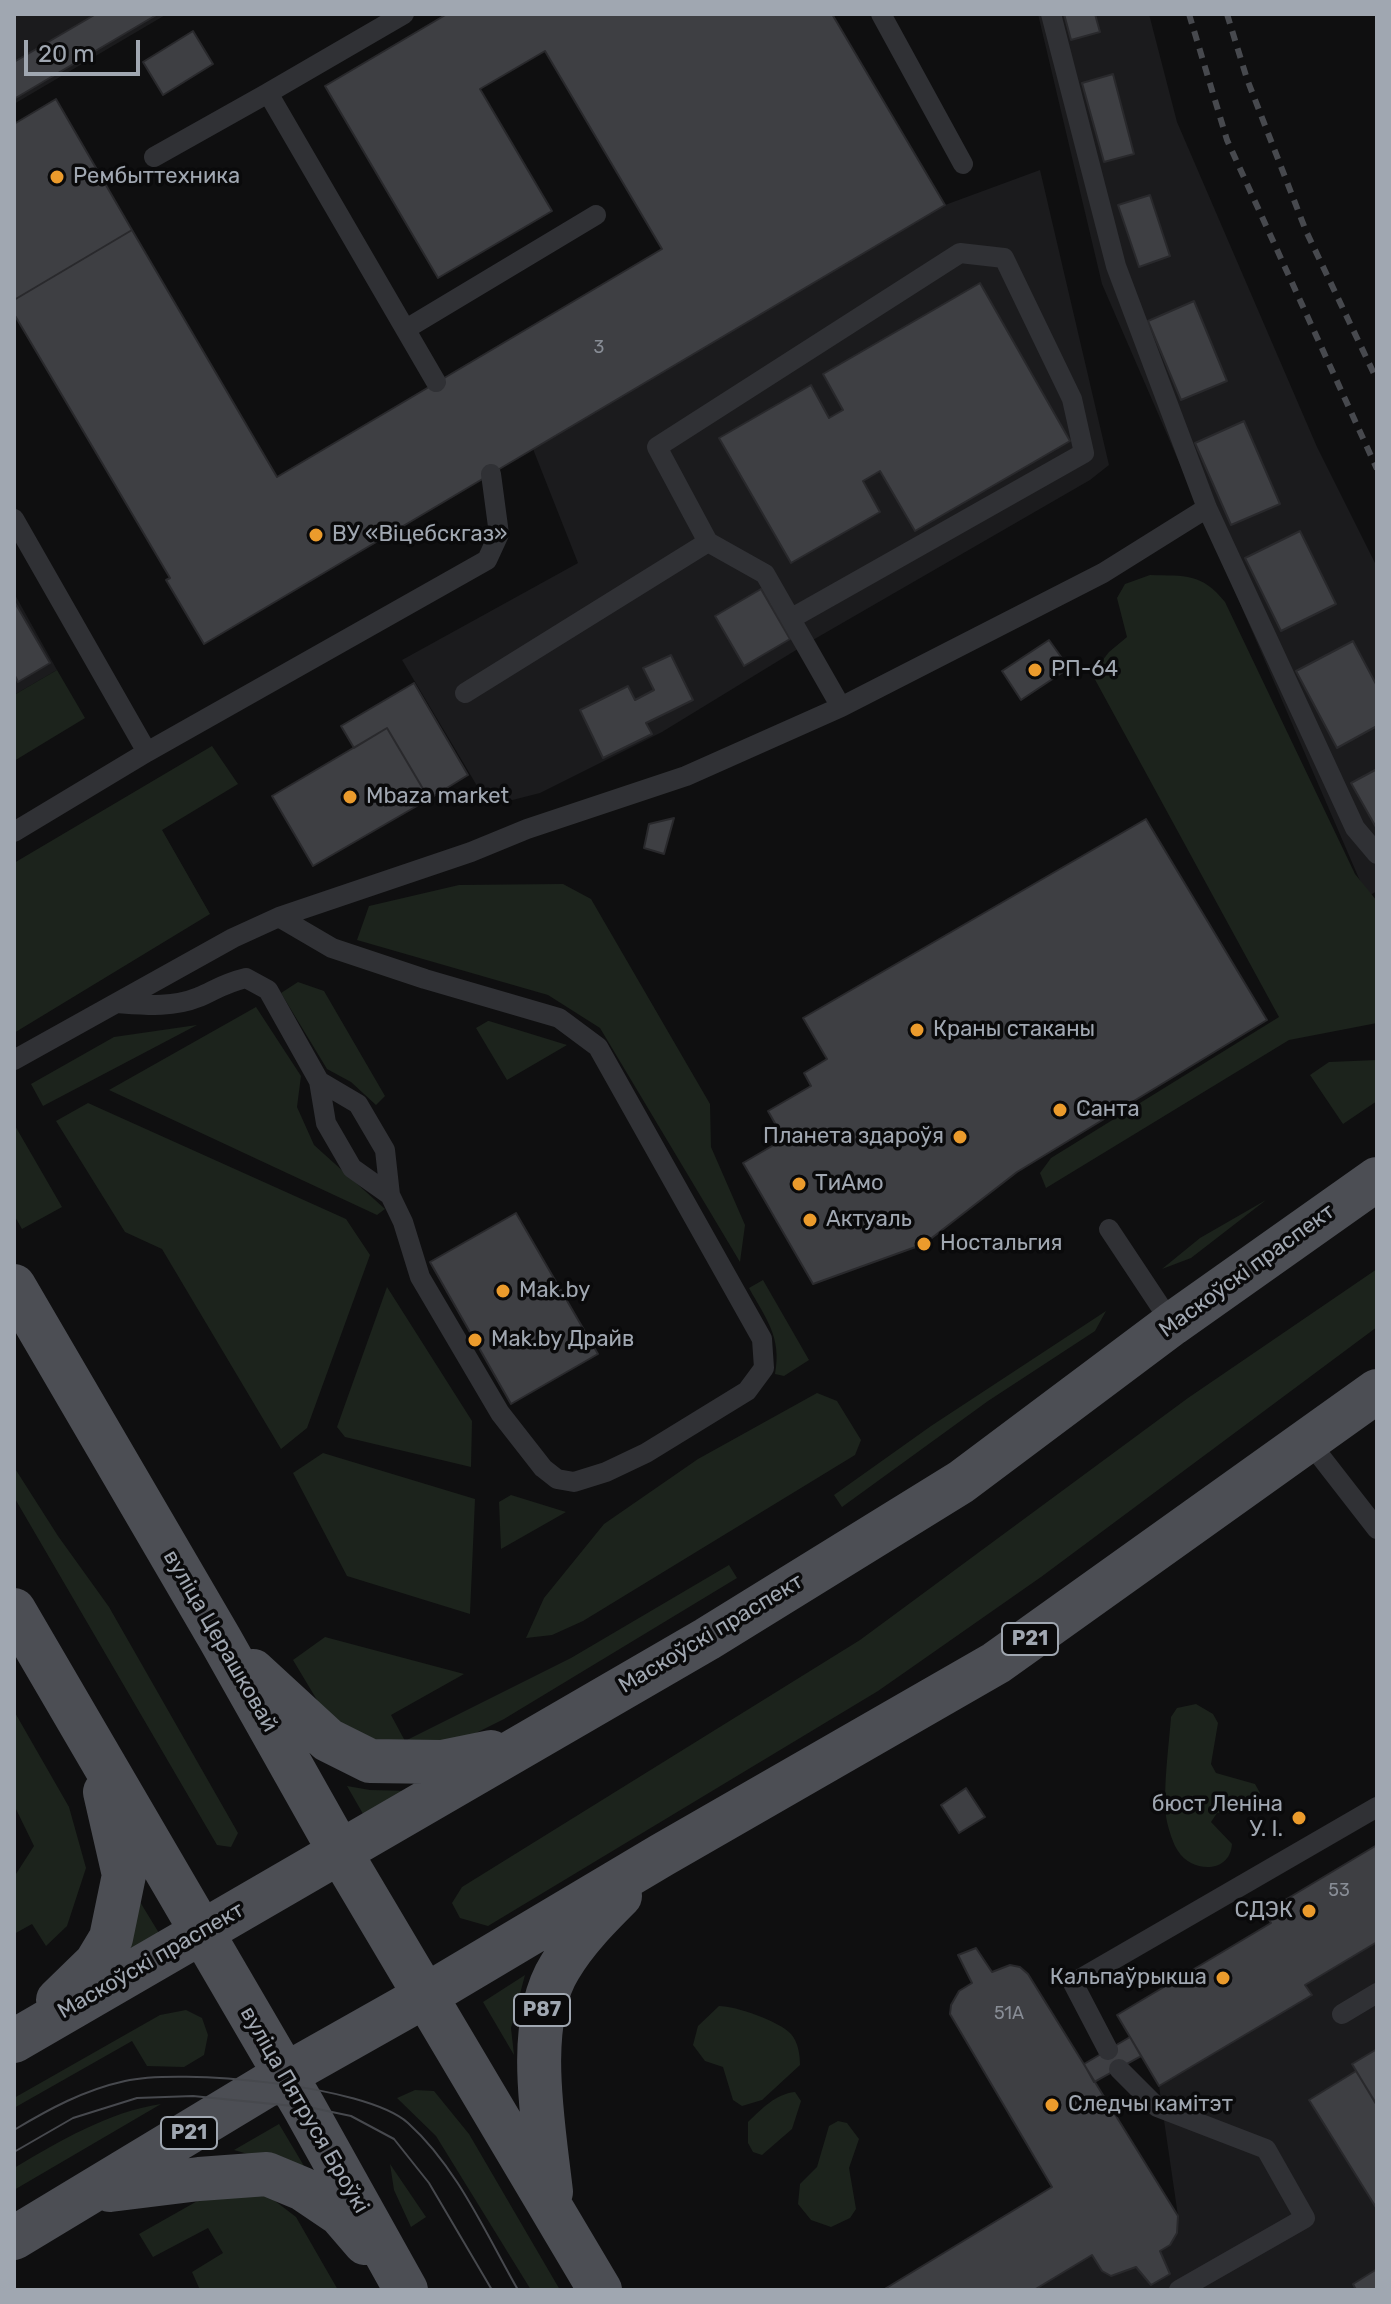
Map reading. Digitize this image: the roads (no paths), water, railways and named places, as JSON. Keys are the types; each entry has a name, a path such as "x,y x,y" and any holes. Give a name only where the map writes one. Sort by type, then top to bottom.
{"main road":[{"name":"Маскоўскі праспект","path":"14,2039 707,1639 961,1482 1172,1324 1377,1179"},
{"name":"вуліца Церашковай","path":"14,1286 425,1996"},
{"path":"14,1327 51,1350"},
{"name":"Р21","path":"14,2238 285,2075 996,1663 1377,1391"},
{"path":"14,1610 202,1931"},
{"path":"220,1639 328,1740 370,1761 442,1762 526,1745"},
{"path":"14,2039 96,1963 111,1938 124,1875 115,1828 90,1740"},
{"name":"Р87","path":"553,2208 542,2111 541,2015 558,1968 581,1938 662,1855"},
{"name":"вуліца Пятруся Броўкі","path":"202,1931 406,2290"},
{"name":"Р87","path":"425,1996 600,2290"},
{"path":"95,2192 267,2174 303,2189 340,2214 406,2290"}],"lane":[{"path":"154,157 404,14"},
{"path":"881,14 963,164"},
{"path":"1051,14 1116,266 1207,508 1355,828 1377,854"},
{"path":"268,93 436,382"},
{"path":"406,329 596,215"},
{"path":"792,618 1084,453 1072,399 1004,258 960,253 657,447 708,542 765,574 841,707"},
{"path":"14,832 147,752 487,560 499,534 491,474"},
{"path":"14,1060 233,938 279,917 686,776 841,707 1103,573 1207,508"},
{"path":"14,519 147,752"},
{"path":"465,693 708,542"},
{"path":"279,917 332,948 559,1018 598,1047 762,1339 764,1368 747,1391 646,1453 606,1472 574,1482 557,1479 543,1468 500,1413 420,1277 403,1222 390,1195 385,1150 358,1104 319,1081"},
{"path":"117,1003 159,1007 197,998 221,984 246,978 268,990 319,1081 326,1123 352,1168 390,1195"},
{"path":"1109,1229 1172,1324"},
{"path":"1307,1439 1377,1529"},
{"path":"1108,2050 1073,1983 1377,1807"},
{"path":"1342,2014 1377,1993"},
{"path":"1119,2069 1157,2107 1266,2149 1305,2218 1179,2290"}],"tram line":[{"path":"14,2130 81,2095 125,2081 151,2078 187,2077 271,2083 354,2099 386,2110 408,2123 425,2141 456,2180 518,2290"},
{"path":"14,2152 73,2118 137,2098 193,2096 313,2108 351,2116 394,2139 429,2183 492,2290"}],"railway":[{"path":"1189,14 1227,140 1377,469"},
{"path":"1227,14 1247,79 1306,231 1377,380"}],"place":[{"name":"Рембыттехника","path":"57,177"},
{"name":"ВУ «Віцебскгаз»","path":"316,535"},
{"name":"РП-64","path":"1035,670"},
{"name":"Mbaza market","path":"350,797"},
{"name":"Краны стаканы","path":"917,1030"},
{"name":"Санта","path":"1060,1110"},
{"name":"Планета здароўя","path":"960,1137"},
{"name":"ТиАмо","path":"799,1184"},
{"name":"Актуаль","path":"810,1220"},
{"name":"Ностальгия","path":"924,1244"},
{"name":"Mak.by","path":"503,1291"},
{"name":"Маk.by Драйв","path":"475,1340"},
{"name":"бюст Леніна У. І.","path":"1299,1818"},
{"name":"СДЭК","path":"1309,1911"},
{"name":"Кальпаўрыкша","path":"1223,1978"},
{"name":"Следчы камітэт","path":"1052,2105"}]}
